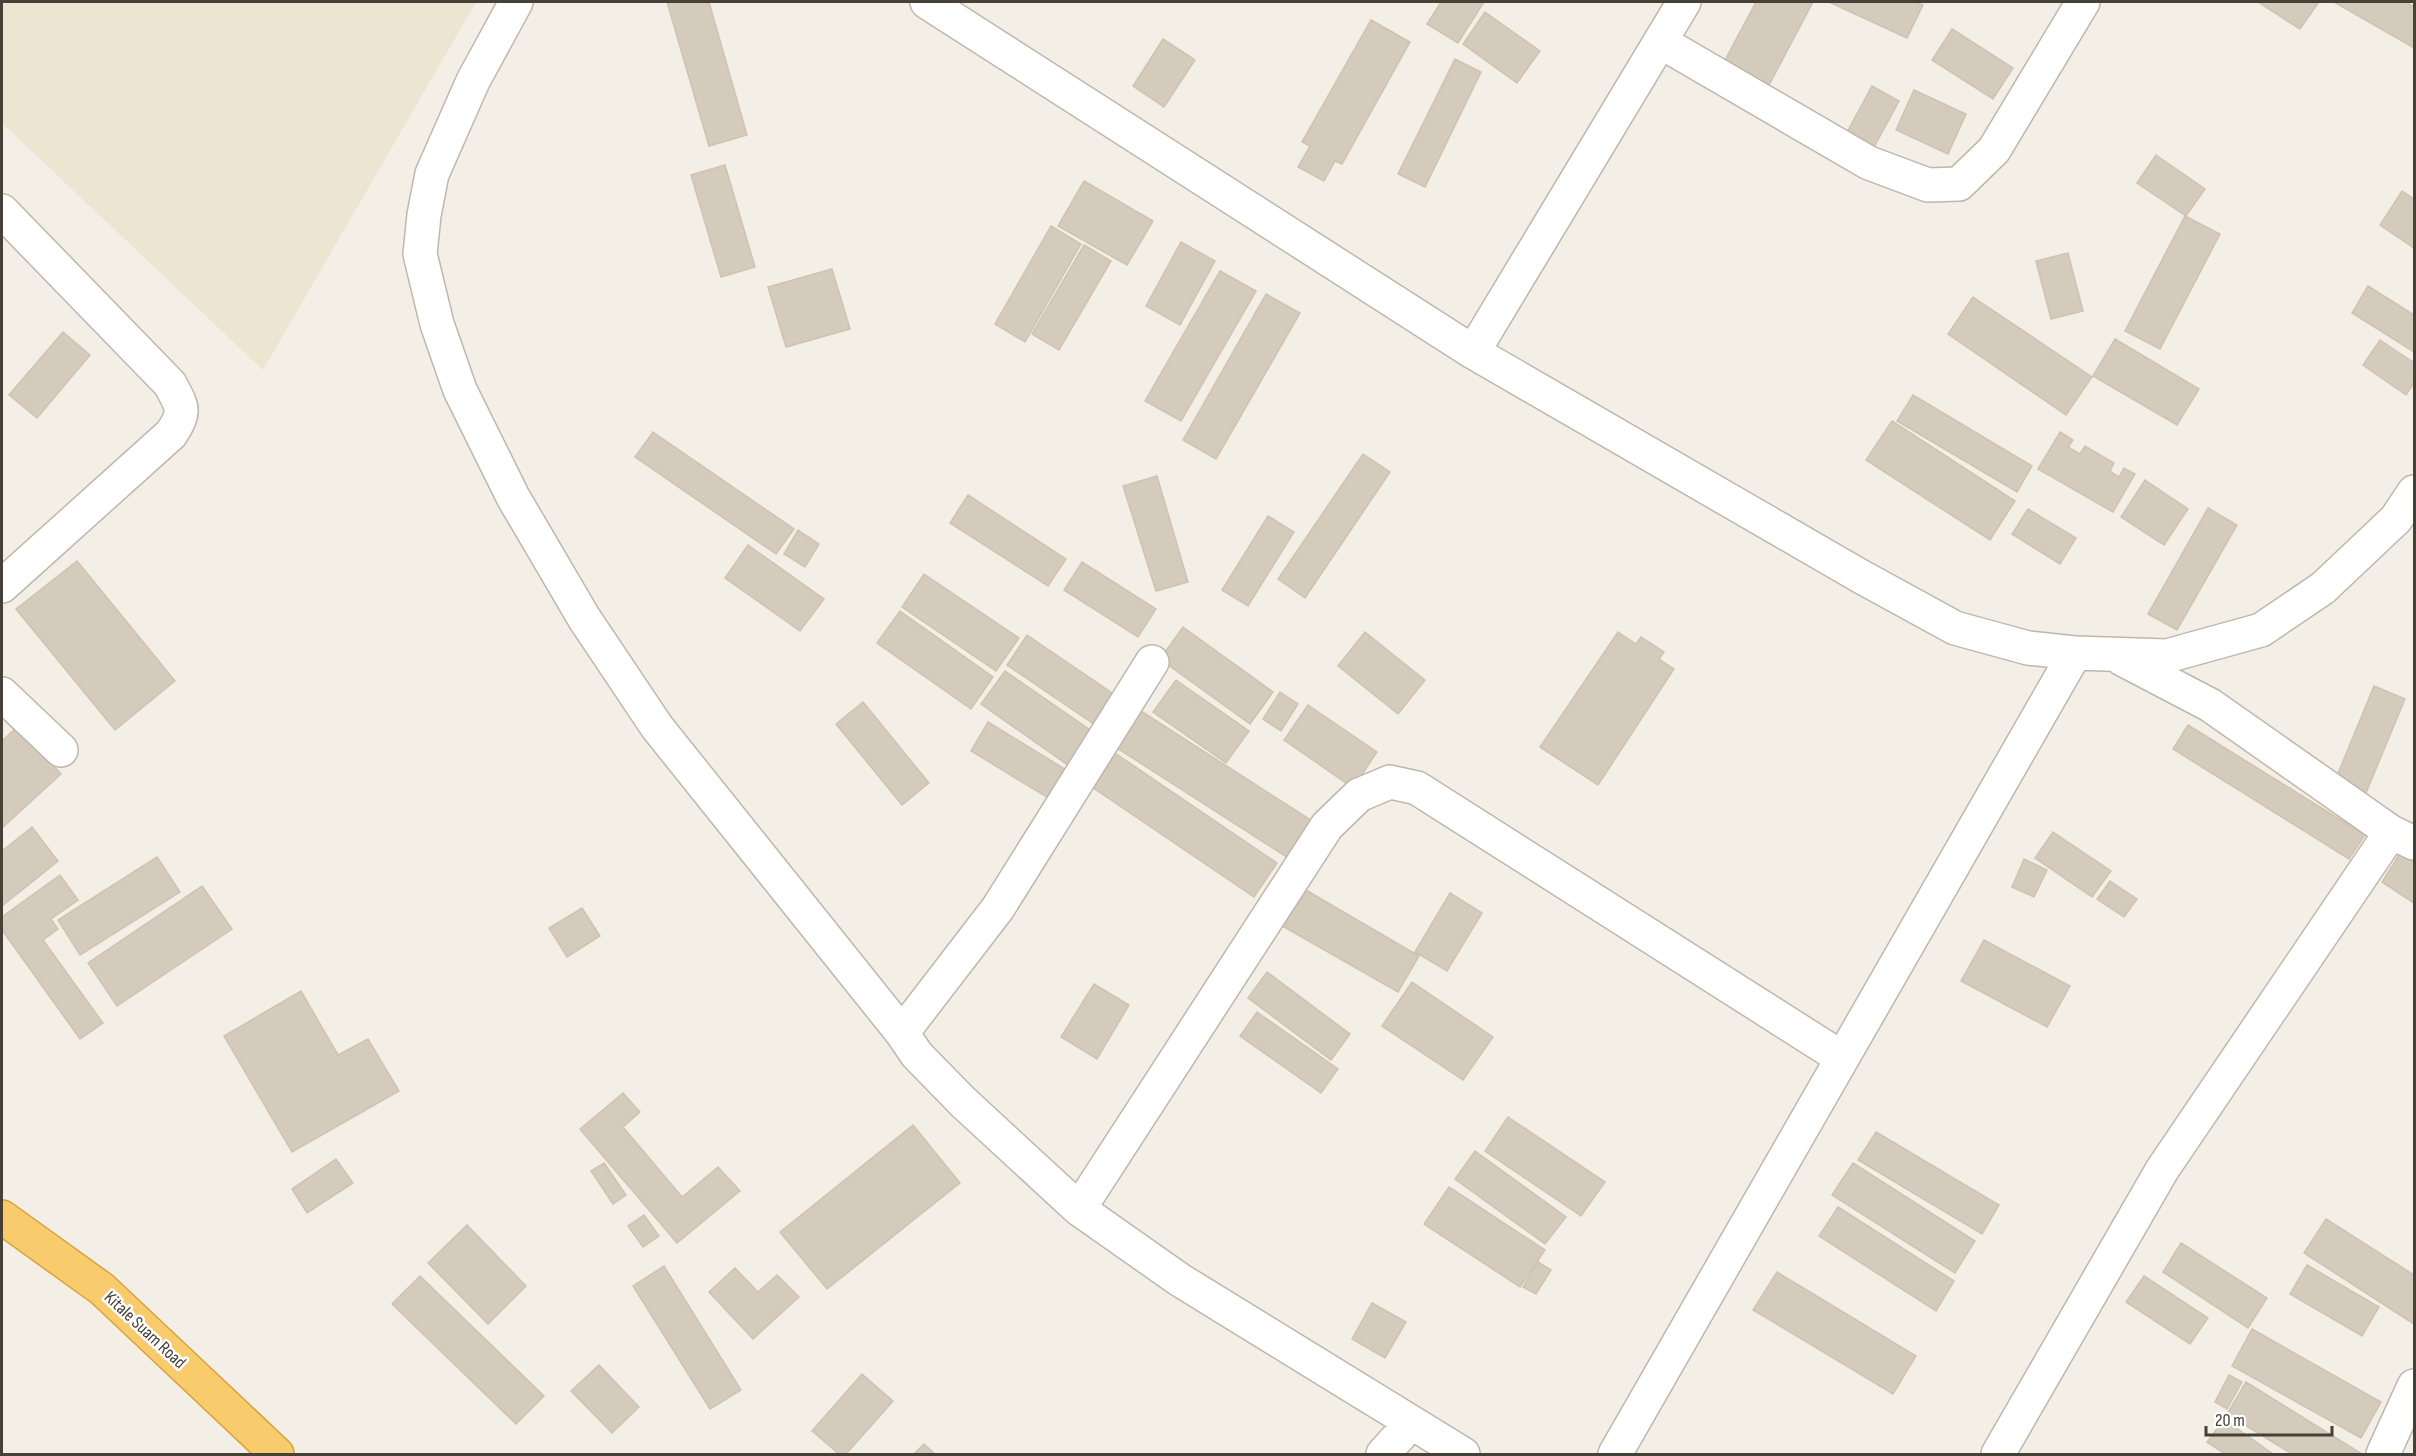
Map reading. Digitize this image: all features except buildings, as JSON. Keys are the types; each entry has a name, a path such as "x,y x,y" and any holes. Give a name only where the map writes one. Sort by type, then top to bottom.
{"highway":[{"name":"Kitale Suam Road","path":"2,1218 102,1289 277,1455"}],"street":[{"path":"516,2 472,81 432,174 424,214 420,254 437,324 460,390 513,497 584,618 657,727 902,1033 917,1055 963,1102 1079,1209 1180,1280 1463,1455"},
{"path":"927,2 1473,352 1860,576 1955,628 2028,648 2075,653 2167,656 2262,630 2323,588 2396,519 2415,492"},
{"path":"1473,352 1684,2"},
{"path":"1661,42 1869,164 1928,185 1959,184 1994,150 2083,2"},
{"path":"2,211 170,384 182,407 181,420 171,434 2,586"},
{"path":"1615,1455 2075,653"},
{"path":"1998,1455 2162,1170 2403,837 2210,705 2113,654"},
{"path":"902,1033 998,908 1152,662"},
{"path":"2,694 61,750"},
{"path":"1079,1209 1327,826 1359,795 1390,782 1417,788 1842,1058"},
{"path":"2383,1455 2415,1386"},
{"path":"1383,1455 1411,1423"}],"shaded area":[{"path":"2,2 476,2 263,370 2,123"}]}
